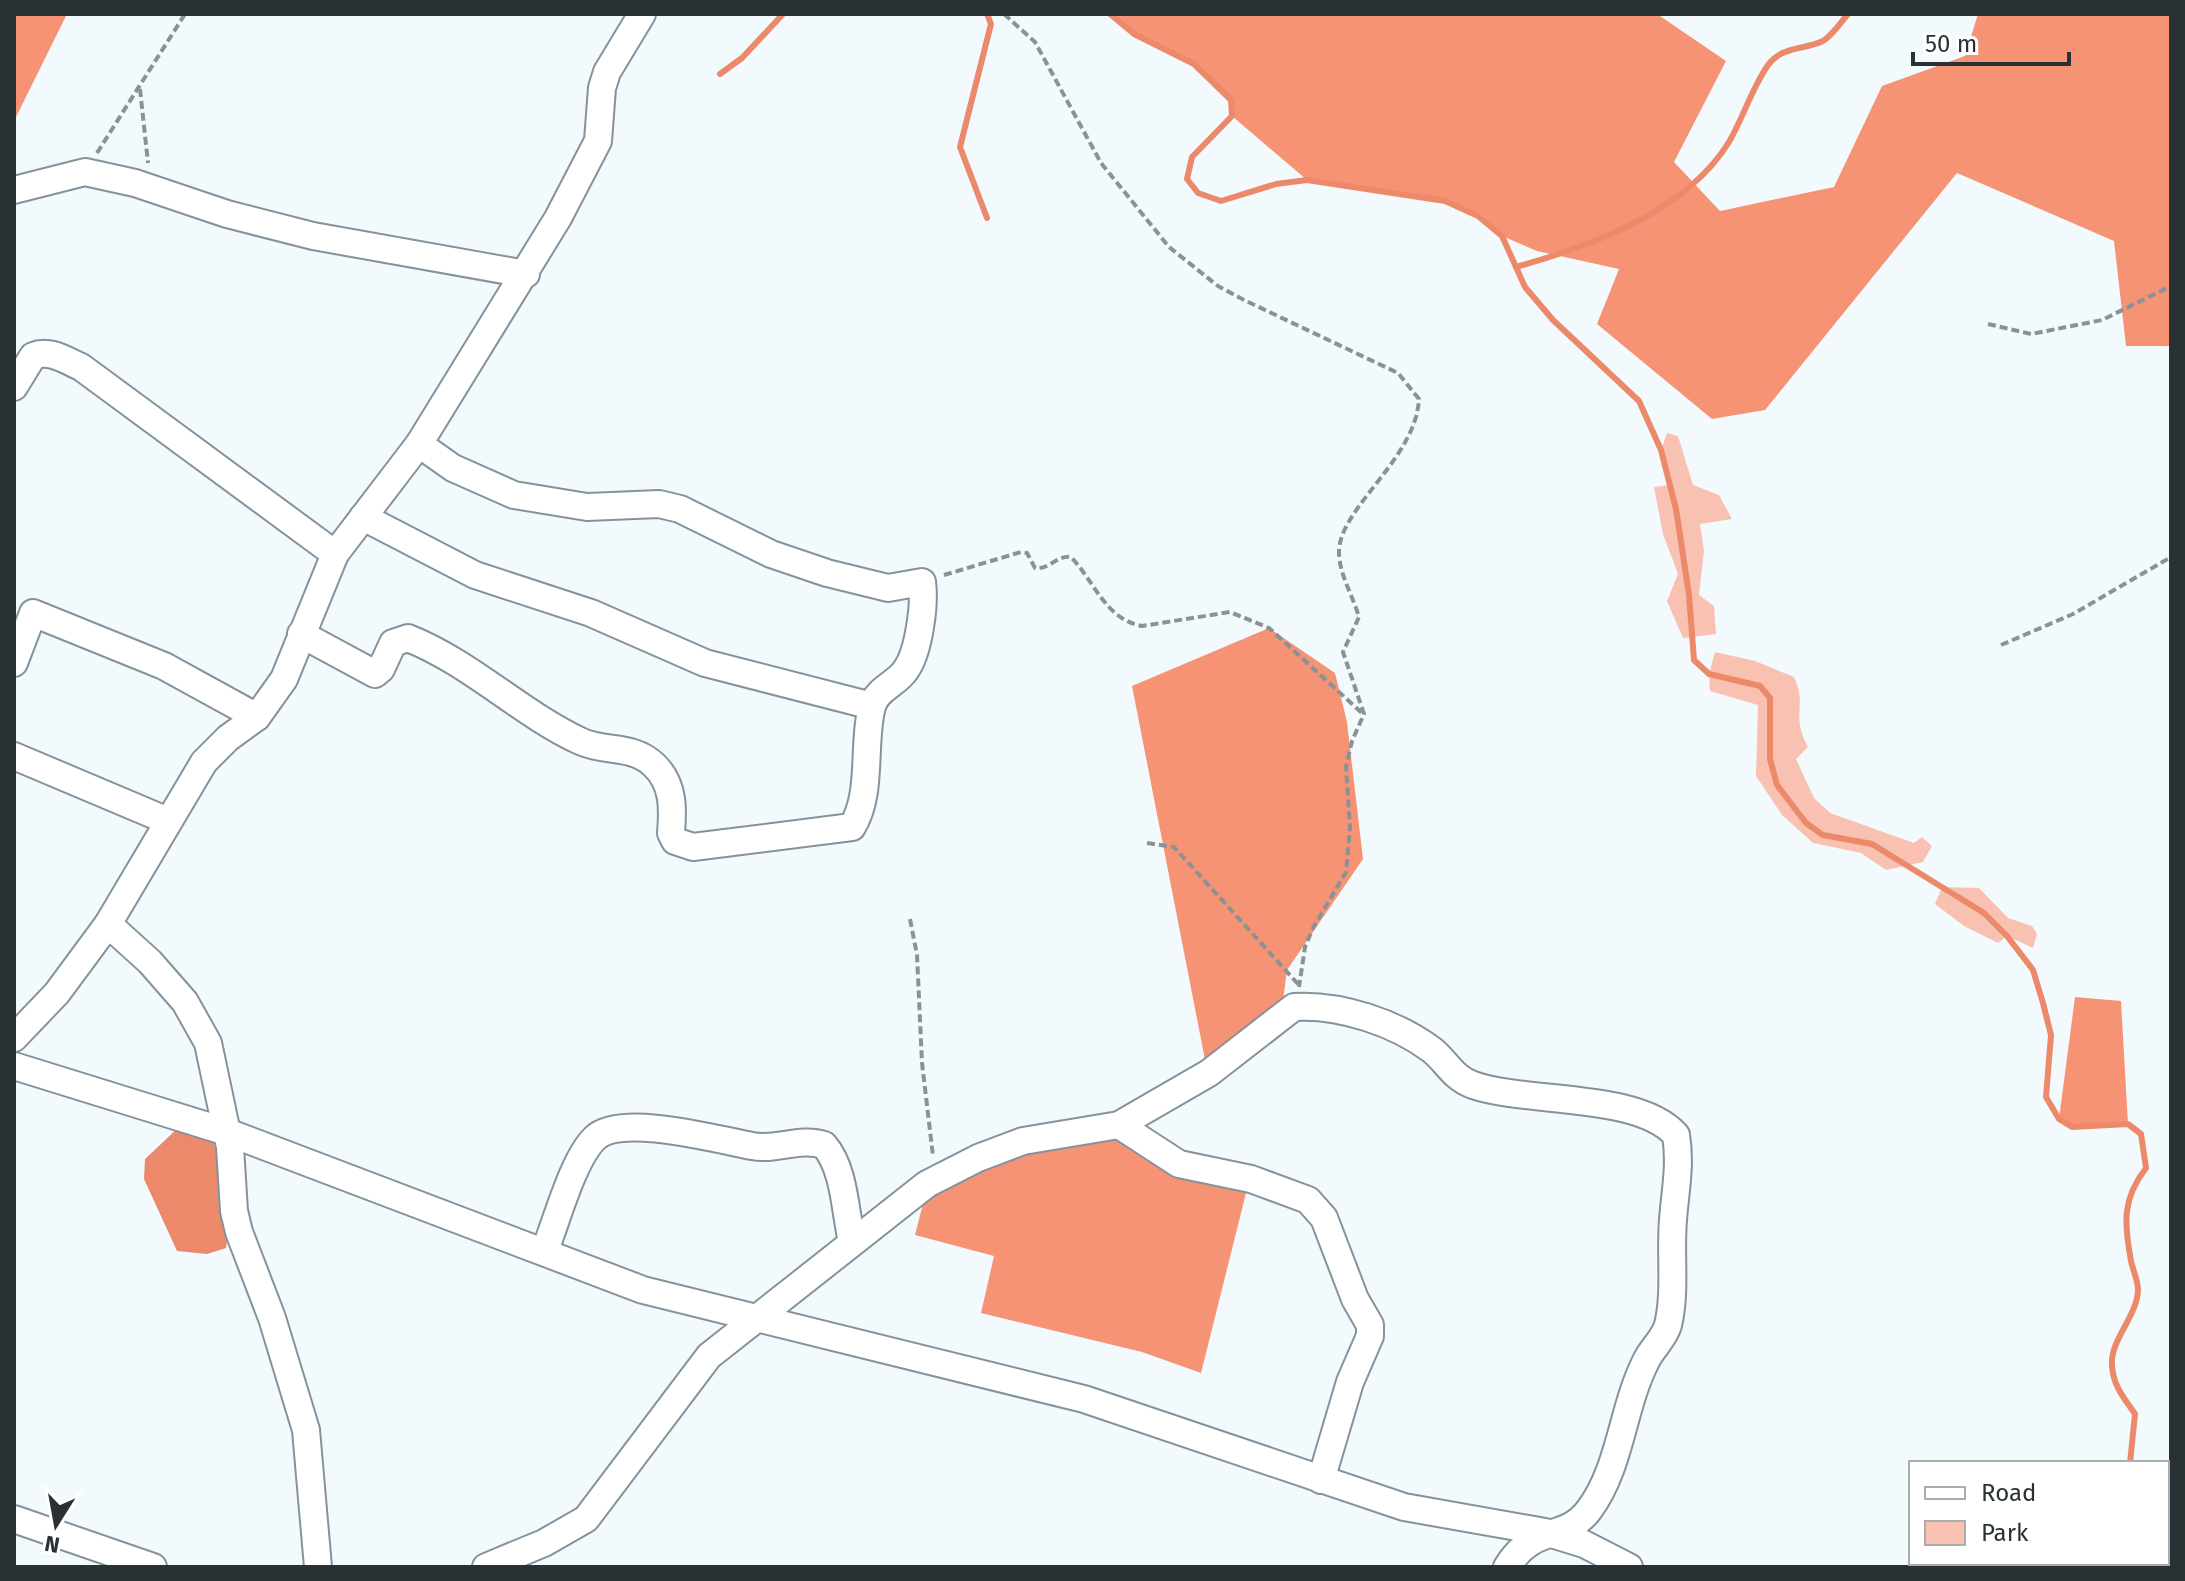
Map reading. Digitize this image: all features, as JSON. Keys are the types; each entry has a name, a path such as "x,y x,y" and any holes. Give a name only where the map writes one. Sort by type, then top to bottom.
{"street":[{"path":"14,1038 57,993 108,924 204,762 228,738 257,717 284,679 335,554 419,444 526,274 598,141 604,80 616,54 642,14"},
{"path":"14,190 85,172 313,236 526,274"},
{"path":"14,387 33,356 38,354 45,352 81,367 335,554"},
{"path":"301,634 375,674 381,669 393,643 408,638 499,688 579,741 639,754 655,766 667,783 673,810 671,833 675,841 693,847 852,827 859,810 872,706 883,690 906,670 913,655 923,619 922,582 888,588 827,573 771,554 680,509 659,504 587,507 514,495 453,468 419,444"},
{"path":"363,517 475,575 591,613 705,663 872,706"},
{"path":"14,663 24,609 164,666 257,717"},
{"path":"14,756 168,821"},
{"path":"108,924 150,962 185,1002 208,1043 227,1132 234,1211 239,1232 272,1318 306,1430 318,1567"},
{"path":"486,1567 544,1543 586,1519 709,1356 936,1178 1023,1141 1119,1125 1209,1073 1297,996 1366,1017 1408,1035 1434,1052 1450,1073 1474,1085 1527,1097 1616,1106 1655,1119 1676,1135 1679,1178 1673,1217 1666,1331 1646,1360 1618,1447 1590,1508 1568,1529 1545,1532 1526,1543 1507,1567"},
{"path":"14,1066 227,1132 545,1250 643,1290 1084,1399 1404,1507 1545,1532 1584,1544 1629,1567"},
{"path":"1119,1125 1179,1164 1251,1179 1308,1200 1318,1207 1355,1299 1370,1325 1370,1336 1350,1382 1321,1480"},
{"path":"545,1250 584,1151 596,1136 607,1130 632,1129 712,1135 770,1149 797,1142 824,1145 832,1155 838,1172 852,1242"},
{"path":"14,1519 153,1567"}],"path":[{"path":"85,172 185,14"},
{"path":"1004,14 1035,42 1101,163 1169,247 1218,286 1398,373 1419,399 1412,428 1388,473 1352,517 1339,549 1359,617 1343,652 1364,714 1352,741 1346,767 1350,828 1346,872 1313,928 1303,957 1297,996"},
{"path":"139,86 144,146 154,190"},
{"path":"1988,324 2031,334 2102,320 2171,286"},
{"path":"922,582 1021,552 1027,553 1035,568 1040,569 1062,557 1071,557 1110,610 1131,624 1142,626 1230,612 1269,628 1364,714"},
{"path":"2001,645 2073,614 2171,557"},
{"path":"1147,843 1174,847 1297,996"},
{"path":"910,919 917,955 922,1063 936,1178"}],"green space":[{"path":"1667,433 1678,436 1693,485 1719,495 1732,519 1700,524 1704,551 1699,595 1714,606 1716,634 1683,638 1667,601 1678,574 1663,534 1654,487 1670,485 1661,450"},
{"path":"1715,652 1755,661 1794,677 1800,696 1800,726 1808,747 1796,759 1814,798 1830,813 1914,843 1922,837 1932,846 1923,862 1886,870 1861,853 1813,843 1782,815 1756,776 1758,705 1710,691 1709,674"},
{"path":"1942,887 1979,888 2008,918 2032,926 2037,934 2033,948 2007,936 1998,943 1964,926 1935,904"}],"shaded area":[{"path":"14,14 67,14 14,121"},
{"path":"1110,14 1657,14 1726,61 1674,162 1720,211 1834,187 1882,86 1965,56 1978,14 2171,14 2171,346 2126,346 2114,241 1957,173 1765,410 1712,419 1597,324 1619,269 1537,251 1502,236 1478,216 1445,201 1307,180 1232,116 1231,100 1194,64 1134,34"},
{"path":"1269,628 1335,673 1347,722 1363,859 1287,970 1282,1008 1207,1070 1132,686"},
{"path":"2075,997 2121,1001 2128,1124 2072,1127 2059,1119"},
{"path":"1107,1126 1249,1181 1201,1373 1142,1352 981,1313 994,1256 915,1235 928,1184"},
{"path":"179,1127 213,1140 222,1180 228,1221 226,1248 207,1254 177,1251 144,1179 145,1159"}],"waterway":[{"path":"720,74 742,58 783,14"},
{"path":"987,14 991,24 960,147 987,218"},
{"path":"1110,14 1134,34 1194,64 1231,100 1232,116 1192,157 1187,179 1198,193 1221,201 1276,184 1307,180 1445,201 1478,216 1502,236 1525,287 1553,320 1639,401 1661,450 1676,509 1689,595 1694,660 1709,674 1760,686 1770,698 1770,759 1777,785 1806,823 1823,835 1872,844 1984,913 2007,936 2033,970 2051,1035 2046,1097 2059,1119 2072,1127 2128,1124 2141,1134 2146,1168 2133,1190 2126,1223 2138,1290 2137,1300 2115,1347 2112,1365 2117,1386 2135,1414 2130,1461"},
{"path":"1516,267 1605,237 1662,207 1688,188 1711,167 1729,142 1768,65 1780,54 1823,41 1848,14"}]}
